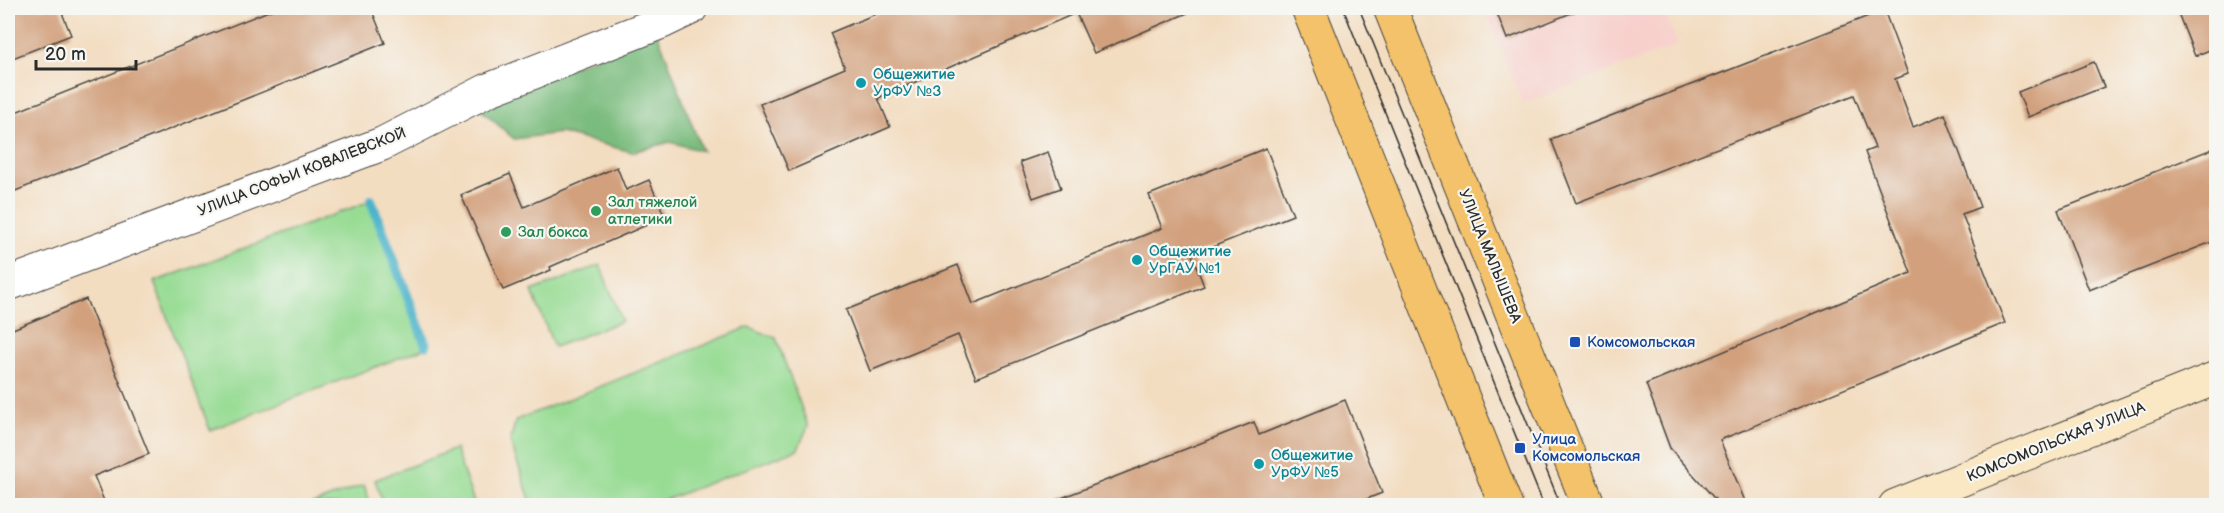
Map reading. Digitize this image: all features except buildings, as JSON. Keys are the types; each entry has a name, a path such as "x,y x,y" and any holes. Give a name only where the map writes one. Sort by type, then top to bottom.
{"main road":[{"path":"1308,8 1506,506"},
{"name":"УЛИЦА МАЛЫШЕВА","path":"1390,8 1588,506"},
{"name":"КОМСОМОЛЬСКАЯ УЛИЦА","path":"1895,506 2217,378"}],"street":[{"name":"УЛИЦА СОФЬИ КОВАЛЕВСКОЙ","path":"8,284 382,144 488,90 662,22 691,8"}],"shaded area":[{"path":"1484,8 1663,8 1678,45 1523,104"}],"green space":[{"path":"657,32 702,151 670,142 632,152 560,133 514,139 477,106"},
{"path":"370,201 425,348 210,430 154,282"},
{"path":"600,265 622,321 554,347 532,291"},
{"path":"749,327 776,338 808,426 798,449 652,505 532,505 510,441 516,420"},
{"path":"455,449 475,505 384,505 375,480"},
{"path":"364,485 371,505 310,505"}],"waterway":[{"path":"371,200 426,345"}],"tram line":[{"path":"1343,8 1544,506"},
{"path":"1359,8 1561,506"}],"place":[{"name":"Общежитие УрФУ №3","path":"861,83"},
{"name":"Зал тяжелой атлетики","path":"596,211"},
{"name":"Зал бокса","path":"506,232"},
{"name":"Общежитие УрГАУ №1","path":"1137,260"},
{"name":"Комсомольская","path":"1575,342"},
{"name":"Улица Комсомольская","path":"1520,448"},
{"name":"Общежитие УрФУ №5","path":"1259,464"}]}
